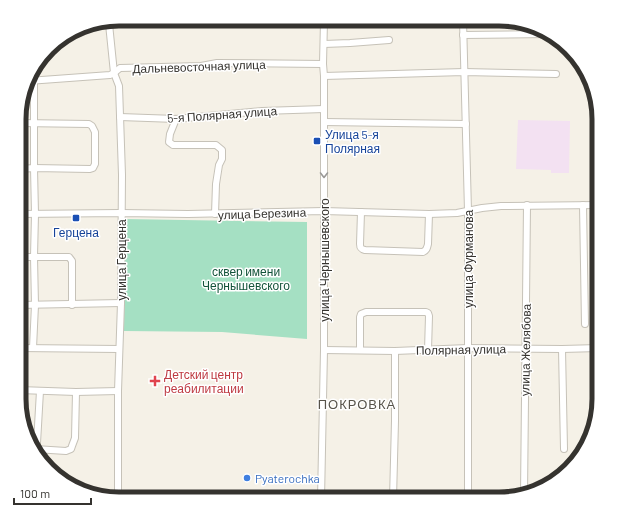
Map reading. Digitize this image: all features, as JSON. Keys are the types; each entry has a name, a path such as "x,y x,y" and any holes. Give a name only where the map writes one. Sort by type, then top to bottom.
{"street":[{"name":"улица Чернышевского","path":"322,492 324,350 324,26"},
{"name":"улица Фурманова","path":"463,26 468,211 468,492"},
{"name":"улица Герцена","path":"109,27 114,73 119,86 120,117 121,303 118,390 118,492"},
{"path":"463,35 536,34"},
{"path":"324,44 389,40"},
{"name":"Дальневосточная улица","path":"34,81 110,75 120,68 201,66 217,63 323,64"},
{"path":"324,76 464,72 556,74"},
{"path":"31,88 34,123 35,214 35,306 33,348"},
{"name":"5-я Полярная улица","path":"120,117 176,118 262,111 324,109"},
{"path":"176,118 170,134 169,142 173,145 216,144 222,150 222,159 219,165 216,184 215,214"},
{"path":"324,122 466,124"},
{"path":"26,123 86,123 92,126 95,132 95,164 93,168 26,169"},
{"name":"улица Желябова","path":"524,489 527,205"},
{"path":"583,205 585,324"},
{"name":"улица Березина","path":"26,214 215,214 324,211 429,214 457,213 495,206 592,205"},
{"path":"361,212 360,247 362,249 423,252 426,251 428,244 429,214"},
{"path":"26,257 69,257 72,261 72,305"},
{"path":"26,306 121,303"},
{"path":"360,350 360,317 361,314 366,312 428,313 428,350"},
{"path":"26,348 119,349"},
{"name":"Полярная улица","path":"324,350 395,351 468,348 592,348"},
{"path":"562,349 564,449"},
{"path":"393,492 396,421 395,351"},
{"path":"26,390 76,392 118,390"},
{"path":"37,442 40,391"},
{"path":"41,449 66,451 72,446 74,438 76,392"}],"shaded area":[{"path":"518,120 570,121 569,173 551,173 551,170 516,169"}],"green space":[{"name":"сквер имени Чернышевского","path":"125,219 307,222 307,339 222,332 124,331"}],"place":[{"name":"Улица 5-я Полярная","path":"317,141"},
{"name":"Герцена","path":"76,218"},
{"name":"Детский центр реабилитации","path":"155,381"},
{"name":"Pyaterochka","path":"247,478"}],"district":[{"name":"ПОКРОВКА","path":"357,404"}]}
